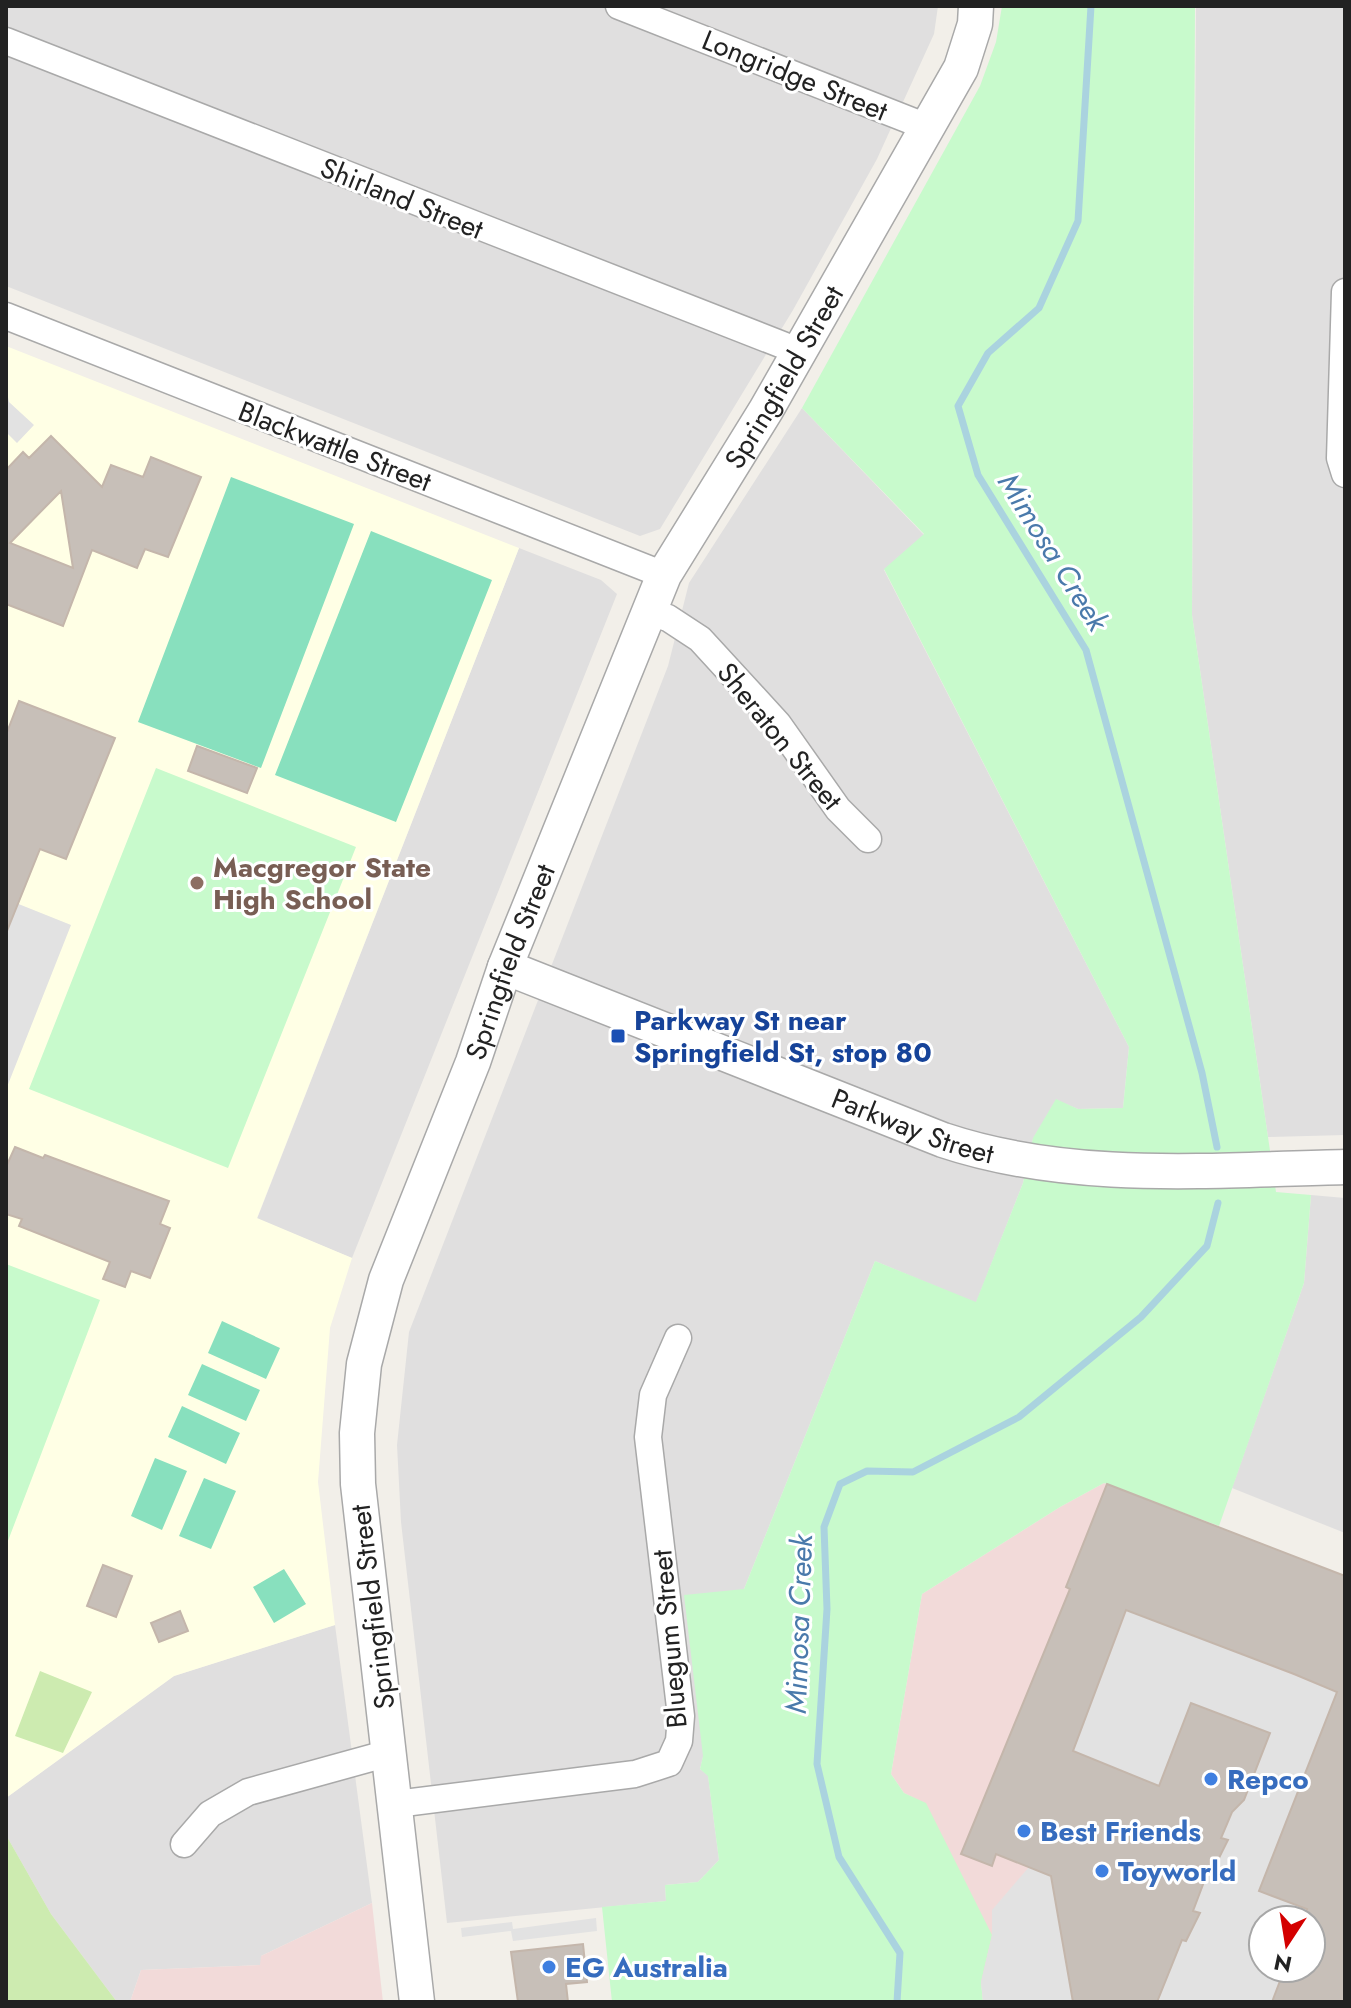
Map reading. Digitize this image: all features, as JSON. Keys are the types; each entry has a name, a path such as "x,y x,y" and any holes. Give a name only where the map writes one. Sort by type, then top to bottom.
{"street":[{"name":"Longridge Street","path":"619,6 927,127"},
{"name":"Springfield Street","path":"417,2002 358,1484 357,1433 364,1364 388,1275 473,1062 505,967 664,575 766,410 961,68 975,24 976,6"},
{"name":"Shirland Street","path":"6,41 798,351"},
{"path":"1345,292 1340,458 1345,474"},
{"name":"Blackwattle Street","path":"6,316 664,575"},
{"name":"Sheraton Street","path":"649,612 668,618 700,639 778,724 838,809 868,839"},
{"name":"Parkway Street","path":"505,967 987,1155 1043,1165 1158,1171 1345,1167"},
{"name":"Bluegum Street","path":"396,1804 635,1774 669,1763 679,1741 681,1716 648,1437 653,1395 678,1338"},
{"path":"184,1844 210,1814 248,1792 389,1753"}],"shaded area":[{"path":"6,6 938,6 934,34 877,159 793,310 660,529 640,536 6,286"},
{"path":"1196,6 1345,6 1345,1135 1268,1137 1192,615"},
{"name":"Macgregor State High School","path":"6,346 519,548 257,1218 352,1258 330,1328 318,1482 335,1625 174,1676 6,1798"},
{"path":"6,388 9,402 34,425 17,443 6,432"},
{"path":"802,408 924,535 884,570 1129,1047 1123,1108 1078,1109 1056,1100 1033,1139 1023,1183 976,1303 875,1261 744,1589 700,1769 708,1775 719,1860 698,1882 665,1885 666,1901 447,1923 401,1522 397,1445 409,1332 668,666 689,583"},
{"path":"519,548 601,580 617,594 352,1258 257,1219"},
{"path":"16,903 71,925 7,1087 6,927"},
{"path":"1311,1195 1345,1198 1345,1533 1232,1488 1304,1283"},
{"path":"1104,1483 1345,1576 1345,2002 983,2002 981,1982 926,1804 904,1793 891,1774 922,1594 1060,1507"},
{"path":"1127,1610 1337,1692 1259,1890 1294,1904 1247,1904 1247,1984 1279,1984 1272,2002 1157,2002 1182,1940 1186,1941 1199,1914 1193,1911 1210,1866 1214,1868 1228,1840 1221,1838 1232,1812 1244,1800 1269,1734 1191,1703 1159,1786 1100,1763 1053,1886 1073,2002 983,2002 981,1982 992,1935 992,1910 1029,1867"},
{"path":"335,1625 372,1903 261,1956 261,1965 141,1970 130,2002 117,2002 51,1914 6,1835 6,1798 174,1676"},
{"path":"372,1903 383,2002 130,2002 141,1970 260,1965 261,1956"},
{"path":"596,1918 597,1931 513,1941 511,1931 462,1937 461,1928 512,1922 513,1929"}],"green space":[{"path":"1002,6 1195,6 1192,615 1276,1192 1311,1195 1304,1283 1219,1526 1104,1483 1060,1507 922,1594 891,1774 904,1793 926,1803 992,1935 981,1982 983,2002 612,2002 602,1907 666,1901 665,1885 698,1882 719,1860 708,1776 700,1769 703,1756 684,1595 744,1589 875,1261 976,1302 1023,1183 1033,1138 1056,1099 1078,1109 1123,1108 1129,1047 884,569 924,534 802,408 980,86 996,42"},
{"path":"231,477 354,524 261,768 138,722"},
{"path":"371,531 492,580 396,822 275,775"},
{"path":"156,768 356,847 228,1168 29,1089"},
{"path":"6,1264 100,1300 6,1546"},
{"path":"222,1321 280,1348 266,1379 208,1353"},
{"path":"202,1364 260,1390 246,1421 188,1395"},
{"path":"182,1406 240,1433 226,1464 168,1437"},
{"path":"155,1458 187,1471 162,1530 131,1516"},
{"path":"204,1478 236,1491 211,1549 179,1536"},
{"path":"284,1569 306,1604 274,1623 253,1587"},
{"path":"40,1671 92,1692 63,1753 15,1736"},
{"path":"6,1835 51,1914 117,2002 6,2002"}],"building":[{"path":"51,436 102,487 111,465 143,477 151,457 201,477 168,557 145,549 137,568 92,550 63,626 6,604 6,470 23,452 29,458","holes":["61,491 73,568 10,543"]},
{"path":"19,701 115,738 66,859 40,849 7,931 6,735"},
{"path":"197,746 257,768 247,793 188,771"},
{"path":"15,1147 169,1201 160,1224 170,1228 150,1278 131,1271 125,1287 103,1279 110,1262 19,1226 22,1219 6,1214 6,1167"},
{"path":"1107,1484 1345,1576 1345,2002 1272,2002 1279,1984 1327,1984 1327,1904 1294,1904 1259,1891 1337,1692 1294,1674 1126,1610 1073,1751 1159,1786 1191,1703 1270,1733 1244,1800 1232,1812 1221,1838 1228,1840 1214,1868 1210,1866 1193,1911 1200,1913 1186,1941 1182,1940 1157,2002 1073,2002 1051,1876 996,1854 992,1866 961,1854 1070,1589 1066,1587"},
{"path":"103,1565 132,1576 116,1617 87,1606"},
{"path":"180,1611 188,1631 159,1642 151,1623"},
{"name":"EG Australia","path":"583,1944 587,1982 566,1984 568,2002 518,2002 511,1952"}],"waterway":[{"name":"Mimosa Creek","path":"1091,6 1078,221 1039,308 988,353 958,406 978,475 1086,650 1202,1073 1217,1147"},
{"name":"Mimosa Creek","path":"897,2002 900,1953 839,1857 817,1764 827,1609 824,1527 840,1484 867,1471 913,1472 1019,1417 1141,1317 1207,1246 1218,1203"}],"place":[{"name":"Macgregor State High School","path":"197,883"},
{"name":"Parkway St near Springfield St, stop 80","path":"618,1036"},
{"name":"Repco","path":"1211,1779"},
{"name":"Best Friends","path":"1024,1831"},
{"name":"Toyworld","path":"1102,1871"},
{"name":"EG Australia","path":"549,1967"}]}
